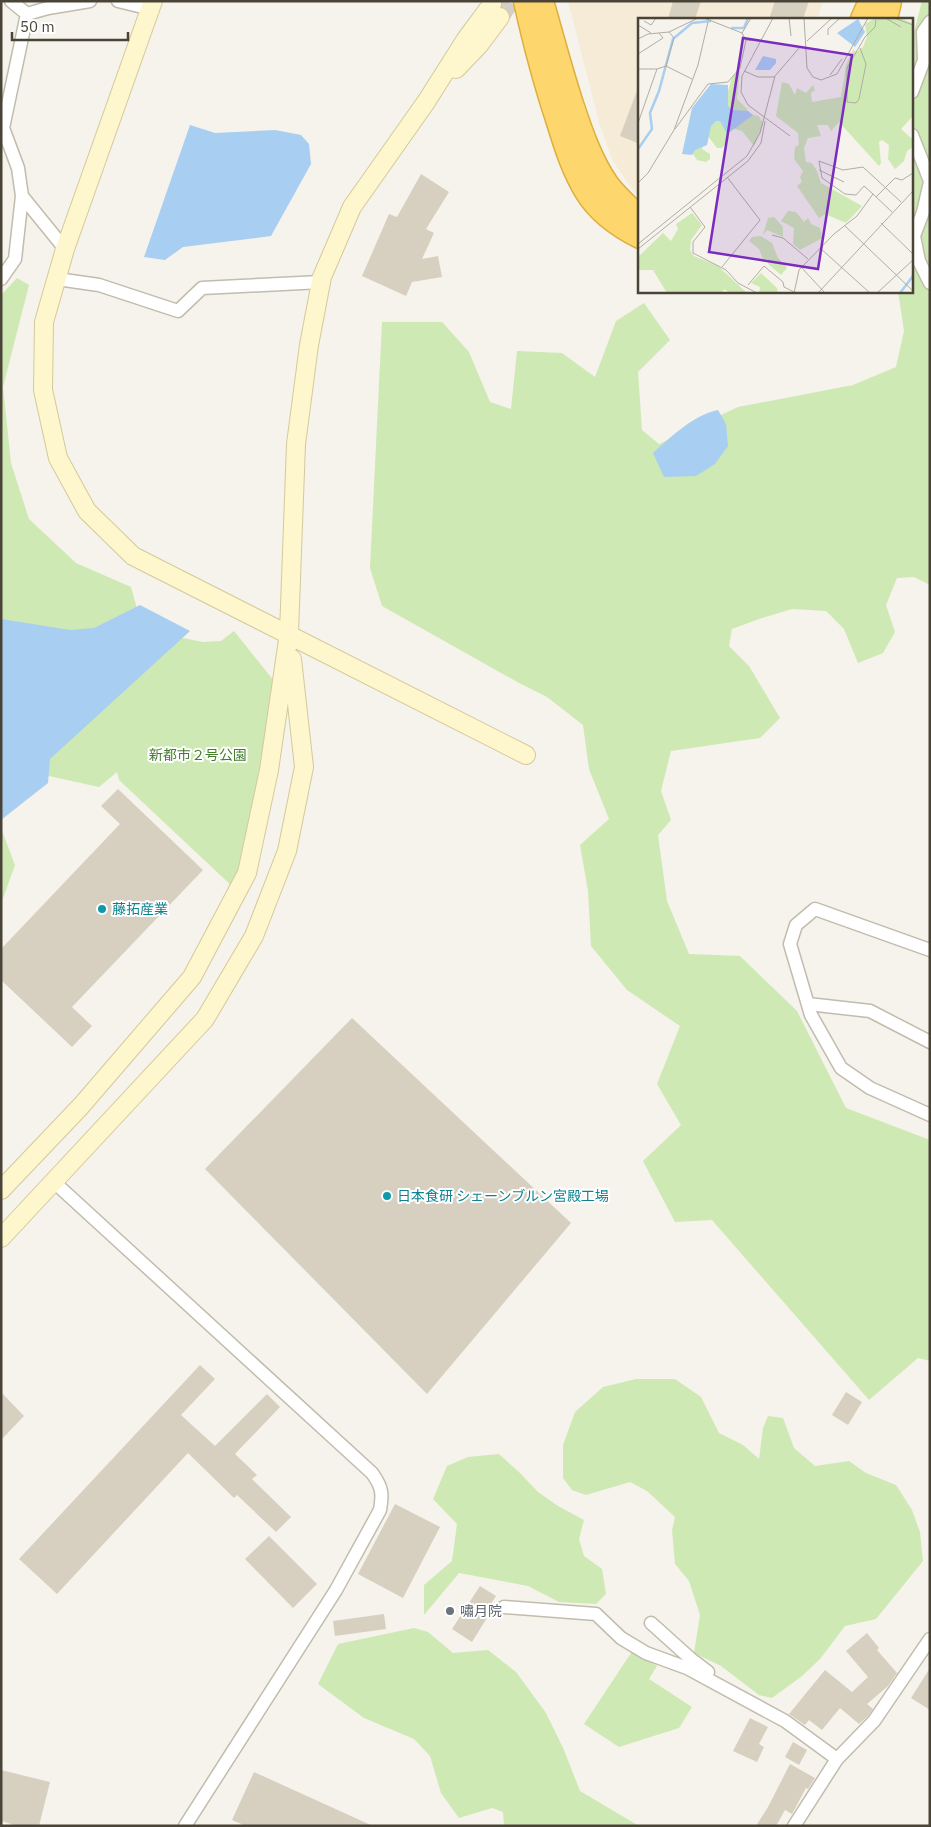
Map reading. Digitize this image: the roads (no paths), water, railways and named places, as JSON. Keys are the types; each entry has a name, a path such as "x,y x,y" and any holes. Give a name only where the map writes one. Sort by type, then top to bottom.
{"highway":[{"path":"525,1 546,86 575,171 588,194 600,208 614,221 638,235"},
{"path":"542,1 568,91 580,128 593,159 608,184 638,216"},
{"path":"862,18 870,1"},
{"path":"886,18 890,1"}],"street":[{"path":"12,1 27,14"},
{"path":"27,14 48,8 90,1"},
{"path":"118,1 152,5 65,249 44,322 43,390 58,458 87,511 134,556 213,597 289,633 526,755"},
{"path":"1,1190 81,1106 192,977 248,874 269,770 289,633 296,444 309,345 321,282 352,207 426,102 466,38 496,10"},
{"path":"1,280 15,258 22,196 18,168 3,128 27,14"},
{"path":"914,87 924,60 923,32 930,22"},
{"path":"914,140 930,182 923,212 914,236 919,261 930,283"},
{"path":"22,196 65,249"},
{"path":"56,279 99,285 178,310 202,288 321,282"},
{"path":"1,1238 205,1019 254,936 287,851 304,767 289,633"},
{"path":"930,950 815,909 796,925 790,944 811,1015 841,1068 870,1088 930,1115"},
{"path":"808,1004 870,1011 930,1042"},
{"path":"54,1182 372,1473 381,1485 380,1510 336,1590 185,1826"},
{"path":"504,1607 596,1614 621,1638 646,1653 687,1668 785,1721 837,1759"},
{"path":"651,1624 691,1659 716,1677 716,1684"},
{"path":"794,1826 837,1759 874,1721 926,1653 930,1639"}],"water":[{"path":"190,125 215,133 275,130 301,135 309,144 311,164 271,236 183,247 165,260 144,257"},
{"path":"718,410 726,424 728,446 715,464 696,476 664,477 653,453 691,422"},
{"path":"140,605 190,631 50,759 48,783 1,820 1,619 70,630 94,628"}],"tunnel":[{"path":"500,17 511,1"}],"place":[{"name":"藤拓産業","path":"102,909"},
{"name":"日本食研 シェーンブルン宮殿工場","path":"387,1196"},
{"name":"嘯月院","path":"450,1611"}],"park label":[{"name":"新都市２号公園","path":"198,755"}]}
